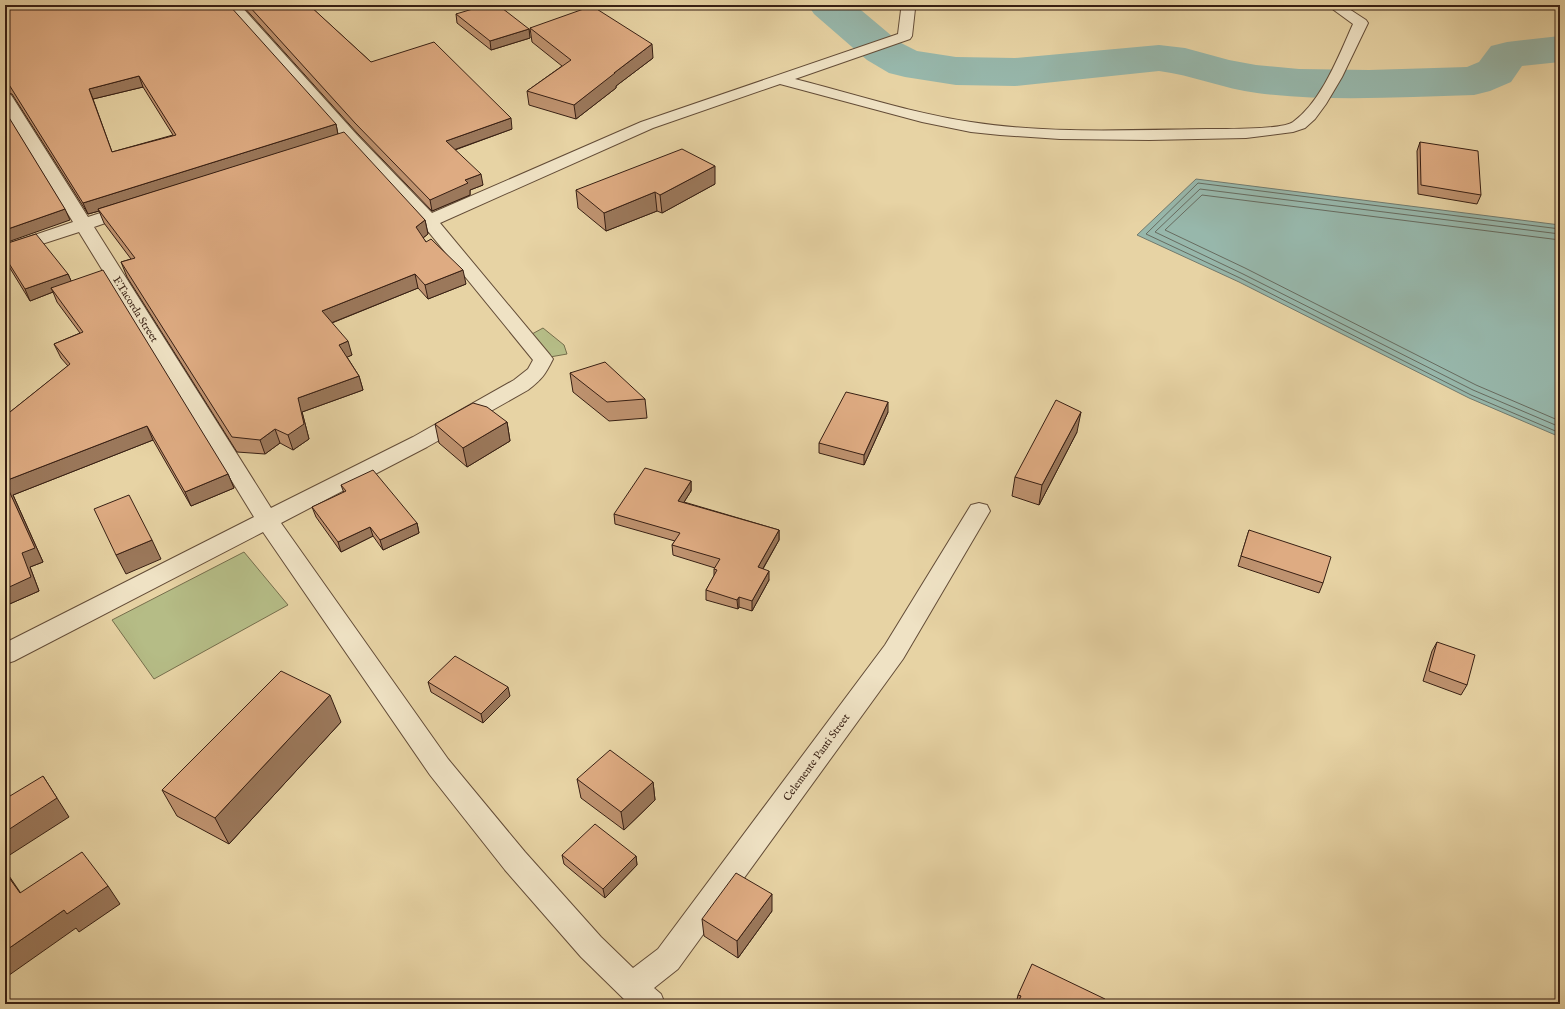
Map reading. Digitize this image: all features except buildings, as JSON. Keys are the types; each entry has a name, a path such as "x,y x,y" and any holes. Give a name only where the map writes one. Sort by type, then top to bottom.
{"street":[{"path":"5,654 420,442 521,385 536,372 543,359 429,220 344,140 232,5"},
{"path":"429,220 585,151 647,126 858,51 905,36 908,10 903,5"},
{"path":"778,79 834,93 910,115 969,126 1020,133 1139,135 1257,134 1298,126 1319,104 1340,68 1361,23 1334,5"},
{"name":"F.Tacorda Street","path":"5,98 267,520 439,767 515,861 591,947 641,995"},
{"path":"5,251 142,204"},
{"name":"Celemente Panti Street","path":"641,995 894,652 979,511"}],"green space":[{"path":"543,328 564,345 567,354 550,357 532,334"},
{"path":"244,552 288,605 154,679 112,620"}],"water":[{"path":"1196,179 1560,225 1560,437 1469,398 1239,282 1137,235"}],"waterway":[{"path":"829,5 883,51 905,63 956,71 1015,72 1159,58 1185,61 1221,72 1256,79 1299,83 1369,84 1474,81 1495,72 1507,55 1560,49"}]}
